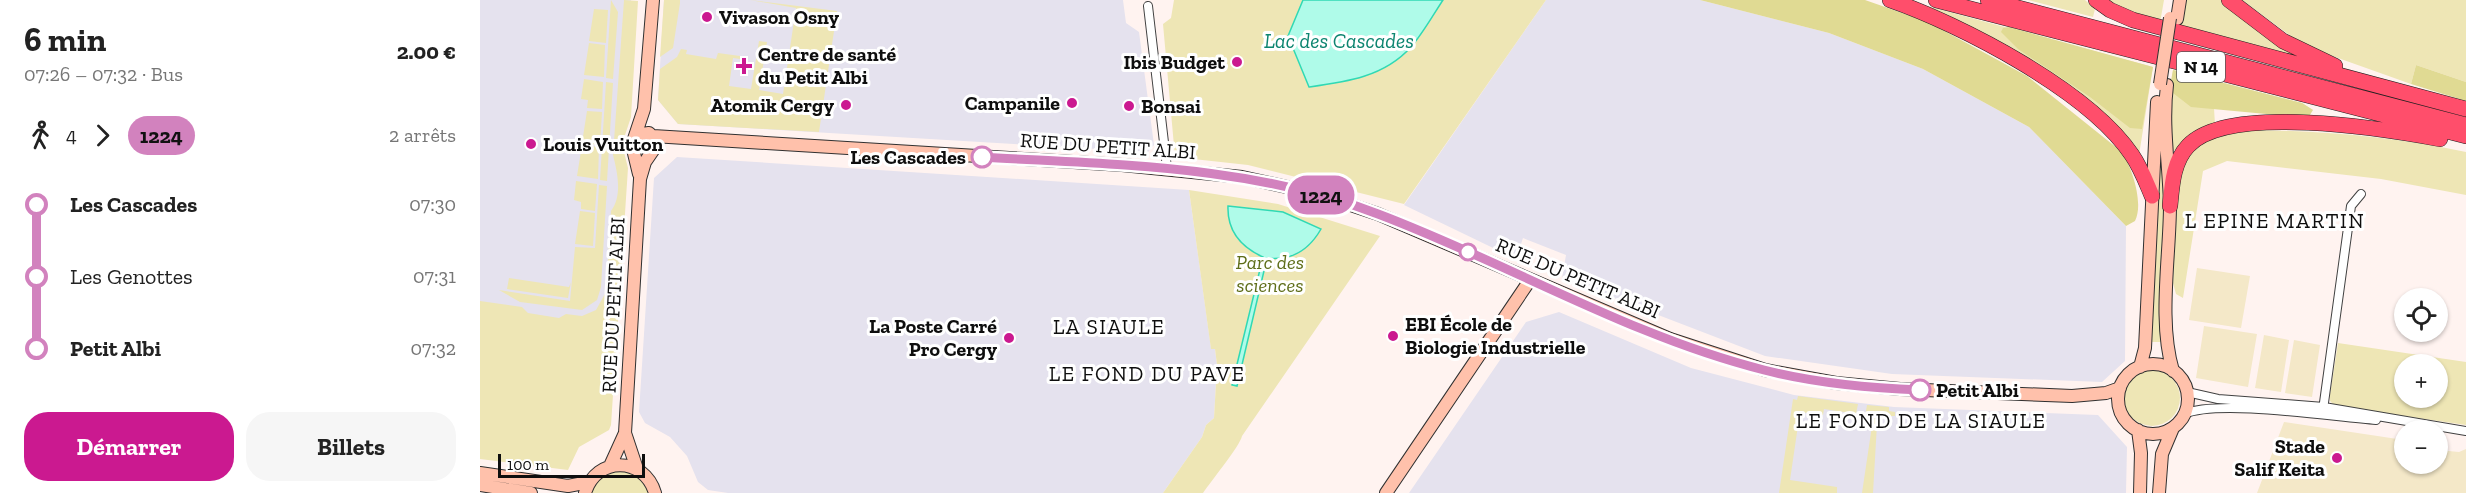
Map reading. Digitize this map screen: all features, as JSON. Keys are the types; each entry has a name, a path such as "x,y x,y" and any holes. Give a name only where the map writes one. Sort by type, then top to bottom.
{"highway":[{"path":"1890,0 1960,29 2062,91 2100,121 2122,143 2139,167 2152,196"},
{"name":"N 14","path":"1936,0 2466,136"},
{"name":"N 14","path":"1988,0 2466,125"},
{"path":"2096,0 2110,10 2133,20 2466,109"},
{"path":"2229,0 2252,20 2296,48 2399,90"},
{"path":"2170,206 2175,172 2182,155 2201,135 2223,126 2259,123 2338,125 2466,144"}],"street":[{"path":"647,0 650,33"},
{"path":"652,143 642,156 634,151 632,141 644,109 653,0"},
{"path":"2140,367 2145,348 2152,196 2163,84 2173,19 2173,0"},
{"path":"2173,19 2180,0"},
{"path":"1148,6 1167,168"},
{"path":"2163,84 2170,206 2167,308 2169,350 2173,371"},
{"path":"644,109 652,143"},
{"path":"636,135 643,132 652,143"},
{"name":"RUE DU PETIT ALBI","path":"610,466 625,433 640,178 652,143 680,138 1167,168 1242,177 1336,200 1378,214 1678,342 1765,370 1864,386 2072,396 2110,401 2119,407"},
{"name":"RUE DU PETIT ALBI","path":"634,151 640,178"},
{"path":"2323,412 2351,206 2361,194"},
{"path":"1386,493 1530,280"},
{"path":"2159,493 2162,454 2174,427 2184,414 2187,392 2182,380 2173,371 2159,365 2140,367 2127,375 2120,388 2119,407 2126,421 2138,430 2159,433 2174,427"},
{"name":"RUE DU PETIT ALBI","path":"2072,396 2106,393 2120,388"},
{"path":"2187,392 2218,399 2466,431"},
{"path":"2184,414 2214,408 2323,412"},
{"path":"2138,430 2141,453 2140,493"},
{"name":"RUE DU PETIT ALBI","path":"625,433 637,469"},
{"path":"480,473 587,487 597,473 610,466 624,465 637,469 648,477 656,492"},
{"path":"480,485 531,493"}],"shaded area":[{"path":"480,0 631,0 617,119 621,167 606,412 480,454"},
{"path":"664,0 1123,0 1126,23 1139,32 1154,145 1148,152 678,124 658,100"},
{"path":"1546,0 1700,0 1829,33 1923,69 2029,127 2126,226 2125,361 2102,382 1892,374 1765,356 1562,278 1566,255 1523,238 1516,259 1404,205"},
{"path":"1700,0 1865,0 1928,22 2027,76 2122,152 2130,167 2137,195 2135,221 2126,226 2029,127 1923,69 1829,33"},
{"path":"2009,27 2153,67 2142,129 2130,128 2090,97 2018,49 2001,32 2003,28"},
{"path":"2416,65 2466,82 2466,101 2411,84"},
{"path":"2173,70 2302,103 2313,110 2308,118 2191,107 2173,93 2170,86"},
{"path":"677,157 1189,190 1211,348 1215,349 1217,365 1214,418 1206,425 1202,437 1163,493 728,493 708,490 698,482 687,456 670,437 645,423 639,412 654,178"},
{"path":"2197,268 2250,276 2241,328 2189,320"},
{"path":"1559,312 1691,368 1794,395 1894,407 2098,415 2127,447 2126,493 1409,493 1526,322"},
{"path":"2204,326 2257,334 2248,387 2196,378"},
{"path":"2264,335 2289,340 2281,392 2255,388"},
{"path":"2294,340 2320,345 2312,397 2285,393"},
{"name":"Stade Salif Keita","path":"2284,422 2394,438 2394,474 2448,474 2448,451 2459,452 2466,449 2466,493 2257,493"}],"green space":[{"path":"611,0 618,12 613,79 606,78"},
{"path":"624,0 638,1 631,117 622,144 628,168 611,425 609,430 579,447 568,470 480,459 480,301 522,307 528,313 559,318 566,314 582,316 596,310 606,292 611,211 615,205 618,190 613,155"},
{"path":"664,0 680,0 680,3 673,48 660,57"},
{"path":"750,0 837,11 819,132 678,124 658,100 660,69 677,57 681,49 687,50 686,54 716,59 718,53 740,56 740,59 733,58 729,86 751,89 759,41 767,42 759,90 783,94 796,8"},
{"path":"1174,0 1546,0 1404,204 1248,165 1175,157 1163,24 1171,18"},
{"path":"2028,0 2085,0 2095,9 2093,17"},
{"path":"2106,0 2164,0 2160,23"},
{"path":"2184,0 2223,0 2306,60 2180,27"},
{"path":"2242,0 2466,0 2466,82 2416,65 2411,84 2324,53 2296,40"},
{"path":"1927,6 2153,67 2139,155 2126,138 1926,8"},
{"path":"594,9 608,10 606,43 589,41"},
{"path":"589,43 605,45 604,77 584,75"},
{"path":"2173,70 2302,103 2313,110 2214,108 2215,125 2173,151 2170,149 2167,121"},
{"path":"584,79 603,82 602,109 587,108 588,100 581,99"},
{"path":"606,82 613,83 607,181 600,180"},
{"path":"587,111 602,112 600,145 582,143"},
{"path":"2238,130 2353,135 2466,152 2466,195 2381,179 2227,161 2203,171 2183,298 2176,294 2173,283 2177,182 2180,169 2185,159 2198,146"},
{"path":"2160,136 2165,174 2163,342 2150,342"},
{"path":"582,145 599,147 598,179 577,176"},
{"path":"576,181 597,184 595,211 581,209 581,202 574,200"},
{"path":"599,185 607,186 601,287 597,300 582,310 520,302 499,290 570,301 575,247 595,248"},
{"name":"Parc des sciences","path":"1189,190 1278,204 1380,236 1203,493 1163,493 1202,437 1206,425 1214,418 1217,365 1215,349 1211,349"},
{"path":"580,211 595,213 593,246 575,244"},
{"path":"509,278 569,287 571,282 568,298 507,289"},
{"path":"2338,343 2412,354 2394,354 2394,408 2448,408 2448,359 2466,362 2466,425 2448,422 2448,420 2432,420 2335,406 2330,401"},
{"path":"2152,370 2167,375 2175,383 2180,398 2175,413 2167,421 2152,426 2137,421 2129,413 2124,398 2129,383 2137,375"},
{"path":"1798,396 1858,404 1856,414 1824,409 1823,415 1800,412 1790,480 1837,487 1837,493 1779,493 1793,399 1797,400"},
{"path":"1867,405 1889,407 1889,411 1895,412 1895,416 1886,416 1877,424 1873,493 1862,493 1873,419 1865,417"},
{"path":"622,469 640,477 649,493 590,493 603,475"}],"water":[{"name":"Lac des Cascades","path":"1303,0 1443,0 1411,47 1389,65 1377,72 1350,80 1309,87 1288,36"},
{"path":"1228,206 1283,212 1321,229 1311,243 1291,256 1267,258 1237,386 1232,385 1263,257 1248,248 1237,237 1230,223"}],"bus line":[{"name":"1224","path":"982,157 1204,171 1282,185 1378,214 1606,313 1704,352 1765,370 1811,379 1920,390"}],"place":[{"name":"Vivason Osny","path":"707,17"},
{"name":"Ibis Budget","path":"1237,62"},
{"name":"Centre de santé du Petit Albi","path":"744,66"},
{"name":"Campanile","path":"1072,103"},
{"name":"Atomik Cergy","path":"846,105"},
{"name":"Bonsai","path":"1129,106"},
{"name":"Louis Vuitton","path":"531,144"},
{"name":"Les Cascades","path":"982,157"},
{"name":"EBI École de Biologie Industrielle","path":"1393,336"},
{"name":"La Poste Carré Pro Cergy","path":"1009,338"},
{"name":"Petit Albi","path":"1920,390"},
{"name":"Stade Salif Keita","path":"2337,458"}],"district":[{"name":"L EPINE MARTIN","path":"2275,221"},
{"name":"LA SIAULE","path":"1109,327"},
{"name":"LE FOND DU PAVE","path":"1147,374"},
{"name":"LE FOND DE LA SIAULE","path":"1921,421"}]}
